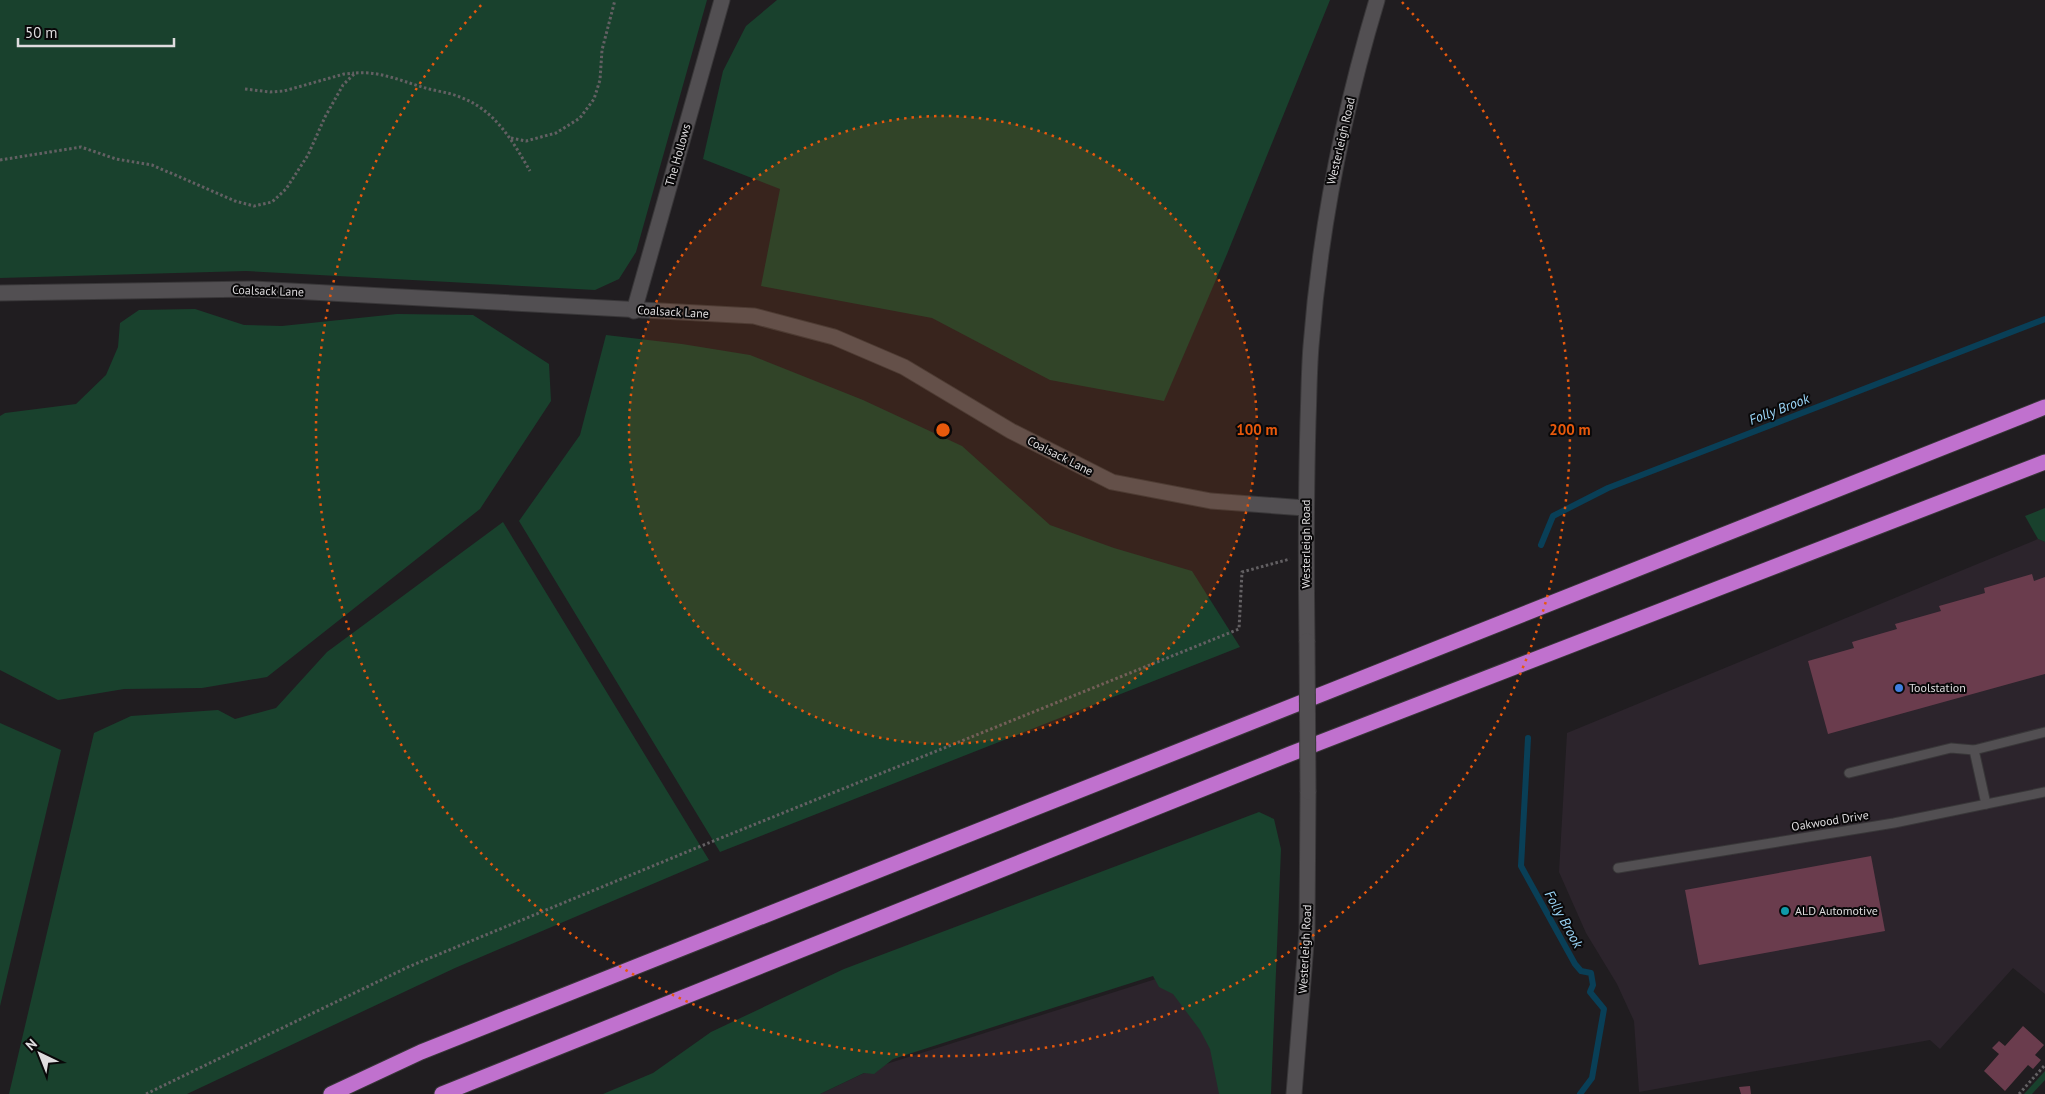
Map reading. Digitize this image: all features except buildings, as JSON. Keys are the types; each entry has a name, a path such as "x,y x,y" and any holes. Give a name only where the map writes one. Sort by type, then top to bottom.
{"highway":[{"path":"331,1094 421,1052 2045,408"},
{"path":"442,1094 1290,754 2045,462"}],"street":[{"name":"The Hollows","path":"634,310 722,0"},
{"name":"Westerleigh Road","path":"1294,1094 1307,931 1308,792 1305,508 1311,347 1318,270 1330,190 1365,38 1377,0"},
{"name":"Coalsack Lane","path":"0,293 253,290 754,316 834,337 904,367 1011,431 1112,482 1211,501 1305,508"}],"lane":[{"path":"1849,773 1951,748 1974,750 2045,732"},
{"path":"1974,750 1986,804"},
{"name":"Oakwood Drive","path":"1618,868 1894,823 2045,792"}],"path":[{"path":"511,138 526,142 556,133 580,118 594,100 600,80 604,42 615,0"},
{"path":"0,160 81,146 116,159 152,165 235,201 254,206 272,202 286,189 308,155 325,117 343,85 354,72"},
{"path":"245,89 270,92 284,91 354,72 390,75 422,87 459,96 482,107 511,138 530,171"},
{"path":"146,1094 408,967 715,840 1239,629 1242,572 1306,555"},
{"path":"2019,1094 2045,1065"}],"shaded area":[{"path":"2038,539 2045,542 2045,994 2013,968 1940,1049 1930,1040 1639,1092 1634,1021 1617,984 1586,933 1559,872 1567,733"},
{"path":"1254,948 1262,1094 820,1094 877,1067"}],"green space":[{"path":"0,0 707,0 636,252 619,279 595,290 246,271 0,278"},
{"path":"777,0 1330,0 1227,254 1164,401 1050,380 932,318 761,286 780,189 703,159 723,71 746,26"},
{"path":"195,309 244,325 282,326 397,314 473,315 549,364 551,401 480,509 267,677 202,688 124,689 58,700 0,670 0,416 5,413 76,404 106,375 118,347 120,323 139,310"},
{"path":"606,335 682,344 750,355 863,400 962,446 1050,525 1114,548 1192,571 1240,647 720,852 519,521 580,435"},
{"path":"2045,508 2045,542 2038,539 2025,516"},
{"path":"503,522 709,860 455,968 187,1094 9,1094 94,733 131,716 218,710 235,719 276,708 327,652"},
{"path":"0,723 61,750 0,1006"},
{"path":"1259,812 1274,819 1281,849 1271,1094 1219,1094 1210,1049 1200,1030 1173,994 1159,987 1153,976 893,1059 874,1074 864,1073 820,1094 603,1094 653,1073 711,1032 844,969"},
{"path":"2045,1071 2045,1080 2032,1094 2024,1094"}],"waterway":[{"name":"Folly Brook","path":"1541,545 1553,516 1608,488 2045,319"},
{"name":"Folly Brook","path":"1528,738 1521,866 1575,964 1581,971 1591,973 1593,985 1590,992 1604,1009 1592,1078 1580,1094"}],"place":[{"name":"Toolstation","path":"1899,688"},
{"name":"ALD Automotive","path":"1785,911"}]}
